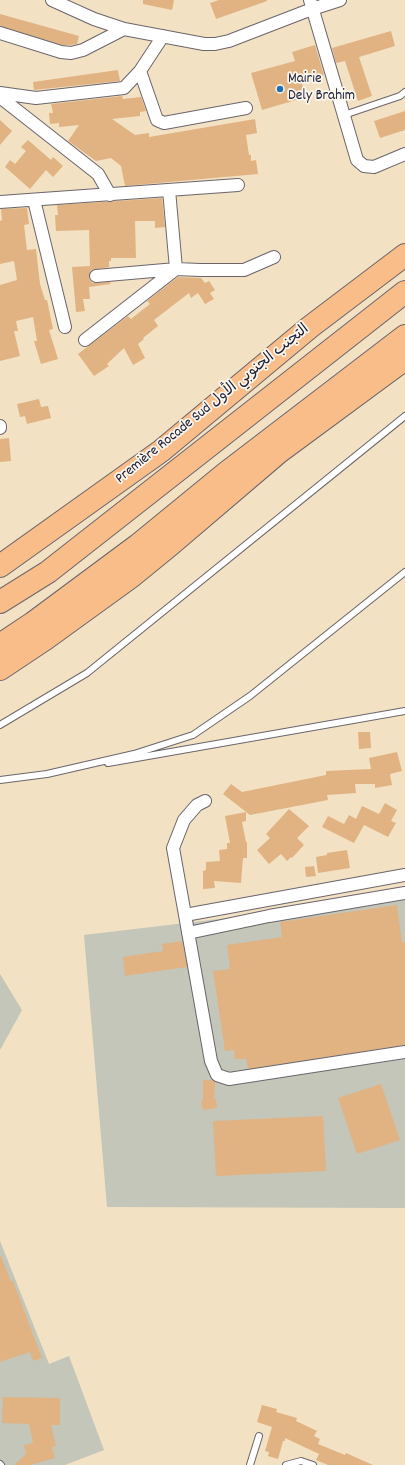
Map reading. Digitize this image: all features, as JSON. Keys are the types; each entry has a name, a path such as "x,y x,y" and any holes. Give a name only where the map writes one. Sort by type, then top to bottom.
{"highway":[{"name":"Première Rocade Sud التجنب الجنوبي الأول","path":"0,566 160,451 310,327 405,255"},
{"name":"Première Rocade Sud التجنب الجنوبي الأول","path":"0,602 48,572 405,292"},
{"path":"0,645 33,623 138,545 232,468 405,336"},
{"path":"0,669 132,576 279,452 405,359"},
{"path":"0,637 33,623"}],"street":[{"path":"54,0 94,19 124,29 204,44 215,44 229,41 311,4 340,0"},
{"path":"311,4 357,160 364,166 374,167 405,154"},
{"path":"0,33 61,52 71,53 83,50 124,29"},
{"path":"0,93 36,98 124,88 140,71 163,36"},
{"path":"140,71 157,120 164,123 246,108"},
{"path":"0,97 98,174 110,195"},
{"path":"0,202 238,185"},
{"path":"169,190 176,268"},
{"path":"34,200 64,327"},
{"path":"96,276 176,268 200,270 244,270 274,257"},
{"path":"85,340 176,268"},
{"path":"205,801 197,805 184,820 173,848 211,1061 217,1075 229,1079 405,1052"},
{"path":"185,915 405,875"},
{"path":"188,933 269,916 405,893"}],"lane":[{"path":"344,115 400,96 405,92"},
{"path":"0,725 87,673 405,416"},
{"path":"47,774 134,754 194,734 250,696 405,572"},
{"path":"0,780 47,774 405,711"},
{"path":"250,1465 259,1436"},
{"path":"286,1465 301,1461 313,1465"}],"shaded area":[{"path":"405,897 405,1208 107,1207 84,935"},
{"path":"0,974 22,1010 0,1050"},
{"path":"0,1241 49,1364 69,1356 104,1450 65,1465 0,1465"}],"building":[{"path":"143,0 174,0 172,10 143,4"},
{"path":"219,0 267,1 216,19 210,3"},
{"path":"0,14 79,36 77,44 62,45 0,26"},
{"path":"391,31 395,46 359,57 372,96 358,101 345,61 336,63 332,48"},
{"name":"Mairie Dely Brahim","path":"315,45 324,75 301,81 306,97 262,110 251,73 295,61 292,52"},
{"path":"118,70 120,81 34,90 33,82"},
{"path":"122,96 123,99 141,97 146,111 140,112 140,116 112,119 135,135 149,133 149,137 255,119 257,133 246,135 249,155 251,155 251,161 256,160 258,174 125,186 121,166 111,158 96,161 68,141 79,125 59,127 59,123 50,124 49,113 53,113 51,104"},
{"path":"405,111 405,130 380,138 374,121"},
{"path":"0,120 12,131 0,145"},
{"path":"28,140 51,160 53,157 63,166 53,177 46,170 30,189 5,167 10,160 15,164 26,151 21,147"},
{"path":"162,198 165,227 155,228 155,221 135,221 136,258 111,258 111,261 109,261 109,267 91,270 89,277 92,283 110,282 111,284 89,287 90,299 83,299 85,311 76,312 72,267 90,266 89,230 56,231 55,215 58,215 57,205"},
{"path":"27,208 29,224 24,225 27,250 36,249 40,284 45,300 47,300 53,329 49,330 58,359 41,364 34,341 37,341 33,317 16,321 18,331 14,331 20,356 0,361 0,285 17,280 14,261 0,264 1,209"},
{"path":"178,277 201,278 205,283 209,281 215,290 210,293 214,299 205,304 198,293 191,298 189,293 154,320 158,326 138,344 145,358 133,365 124,348 107,364 109,366 94,376 78,354 128,316 131,319 150,304 147,301"},
{"path":"39,399 41,407 48,406 51,418 27,424 25,416 20,417 17,404"},
{"path":"9,438 11,461 0,462 0,439"},
{"path":"358,732 370,732 371,748 359,749"},
{"path":"397,752 402,771 390,774 392,785 375,788 375,784 355,784 356,793 327,795 328,800 250,815 223,794 231,784 242,792 326,775 326,771 371,769 369,758"},
{"path":"385,803 397,810 391,821 396,823 388,837 364,825 354,843 322,827 328,816 344,824 349,815 356,819 362,806 379,814"},
{"path":"289,809 309,826 297,838 304,845 292,858 291,857 287,861 281,854 269,864 257,850 270,838 266,834"},
{"path":"246,812 246,821 242,822 247,842 247,858 243,858 241,883 214,881 215,888 203,889 203,871 206,870 206,862 220,861 219,850 227,849 227,843 230,843 225,816"},
{"path":"347,850 350,868 318,873 316,857 327,855 327,853"},
{"path":"314,866 316,876 306,877 305,867"},
{"path":"397,905 402,942 405,942 405,1045 248,1069 246,1059 235,1059 234,1050 225,1051 213,971 230,969 227,945 282,937 280,922"},
{"path":"182,941 187,967 125,976 123,957 163,951 162,944"},
{"path":"203,1080 211,1080 215,1082 214,1099 216,1099 217,1108 203,1110 201,1101 203,1100"},
{"path":"381,1084 400,1140 357,1154 338,1098"},
{"path":"323,1116 326,1171 216,1176 213,1121"},
{"path":"0,1256 11,1282 13,1281 42,1358 33,1361 30,1352 0,1362"},
{"path":"3,1397 60,1398 60,1425 51,1425 56,1446 52,1447 55,1458 30,1465 14,1465 26,1454 24,1445 33,1443 29,1424 2,1423"},
{"path":"262,1405 277,1409 276,1412 297,1418 296,1421 317,1431 314,1436 320,1439 318,1444 345,1455 346,1453 373,1465 328,1465 316,1460 319,1454 285,1438 278,1459 268,1456 269,1452 265,1451 272,1427 257,1422"}],"place":[{"name":"Mairie Dely Brahim","path":"280,89"}]}
